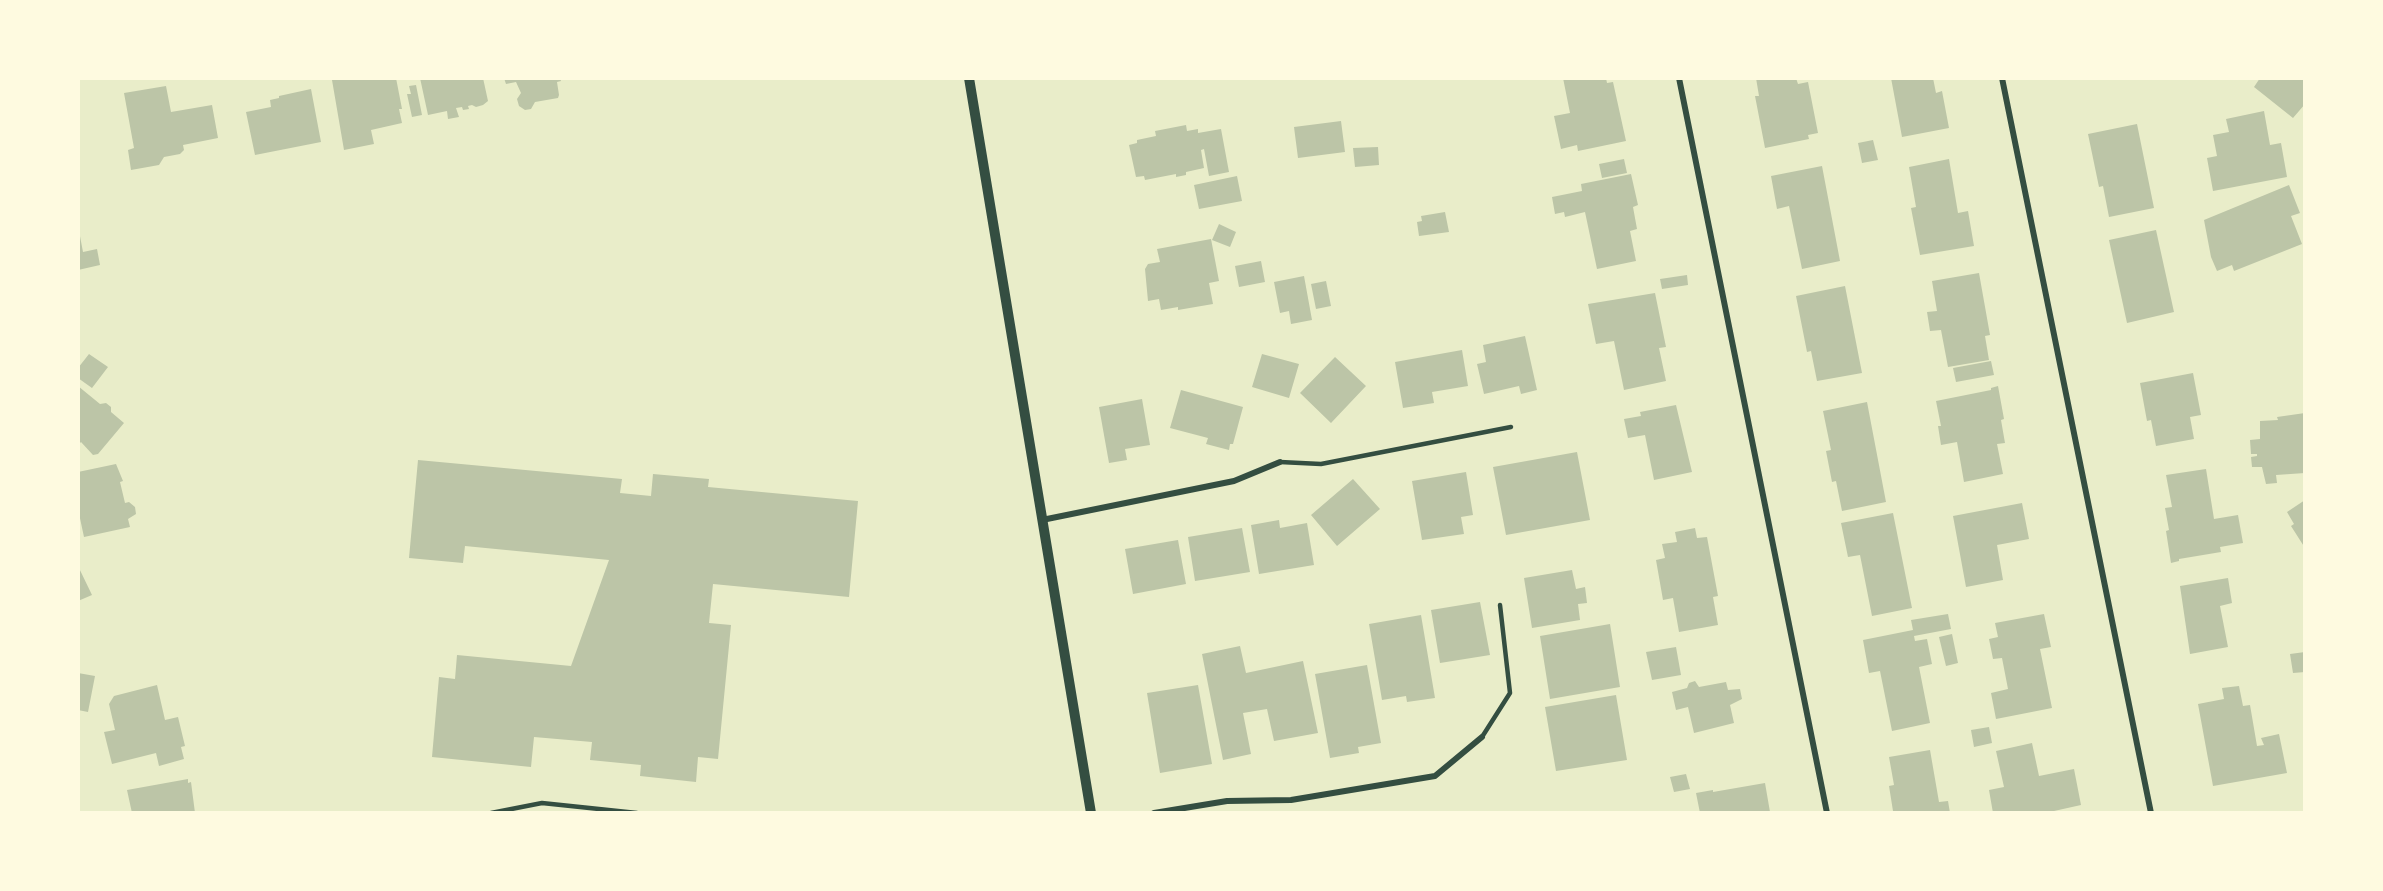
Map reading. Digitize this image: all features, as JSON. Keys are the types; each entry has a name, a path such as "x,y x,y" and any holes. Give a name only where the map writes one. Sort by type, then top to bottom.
{"street":[{"path":"969,78 1091,813"},
{"path":"1679,78 1827,813"},
{"path":"2002,78 2151,813"},
{"path":"1042,520 1234,481 1280,462"},
{"path":"1154,813 1227,801 1291,800 1435,776 1482,737"}],"lane":[{"path":"1280,462 1321,464 1511,427"},
{"path":"1482,737 1510,693 1500,605"},
{"path":"491,813 543,803 637,813"}],"building":[{"path":"396,78 402,109 399,109 402,123 371,130 374,144 344,150 332,80"},
{"path":"420,78 483,78 488,101 476,107 468,106 469,109 456,108 459,117 448,119 447,111 428,115"},
{"path":"504,78 560,78 561,81 557,82 558,98 535,102 531,109 525,110 519,106 517,99 521,93 516,82 506,84"},
{"path":"1563,78 1606,78 1607,83 1613,82 1626,141 1578,151 1577,145 1561,149 1554,116 1570,113"},
{"path":"1756,78 1796,78 1798,84 1808,82 1818,133 1808,135 1809,139 1765,148 1755,96 1759,96"},
{"path":"1891,78 1933,78 1936,93 1942,91 1949,128 1902,137"},
{"path":"2260,78 2305,78 2305,104 2293,118 2254,87"},
{"path":"416,85 422,115 412,117 407,94 411,94 409,86"},
{"path":"166,86 171,112 212,105 218,138 183,145 184,150 180,154 164,157 159,165 131,170 128,150 134,148 124,93"},
{"path":"311,89 321,142 255,155 246,112 271,107 270,100 279,98 279,96"},
{"path":"2264,111 2270,145 2281,143 2287,177 2213,191 2207,158 2217,156 2213,135 2229,132 2226,119"},
{"path":"1341,121 1345,152 1298,158 1294,127"},
{"path":"2137,124 2154,208 2109,217 2103,186 2099,187 2088,134"},
{"path":"1186,125 1187,131 1198,129 1198,133 1221,129 1229,172 1209,176 1204,149 1201,150 1204,168 1176,177 1176,174 1145,180 1144,176 1136,177 1129,145 1137,143 1137,140 1156,136 1155,131"},
{"path":"1873,140 1878,160 1862,163 1858,143"},
{"path":"1378,147 1379,165 1355,167 1353,148"},
{"path":"1624,159 1627,173 1602,178 1599,164"},
{"path":"1949,159 1958,213 1968,211 1974,246 1920,255 1911,208 1916,207 1909,167"},
{"path":"1822,166 1840,261 1802,269 1789,206 1777,209 1771,176"},
{"path":"1631,174 1638,205 1633,207 1637,229 1630,231 1636,261 1597,269 1585,212 1565,217 1564,212 1555,214 1552,197 1582,191 1581,184"},
{"path":"1237,176 1242,201 1199,209 1194,185"},
{"path":"2289,185 2300,213 2291,216 2302,244 2234,271 2232,265 2217,271 2211,257 2204,220"},
{"path":"1445,212 1449,232 1419,236 1417,222 1422,221 1421,216"},
{"path":"1219,224 1236,232 1230,247 1212,240"},
{"path":"2156,230 2174,312 2127,323 2109,240"},
{"path":"79,231 83,252 97,249 100,265 78,270"},
{"path":"1211,239 1219,281 1209,283 1213,304 1178,310 1178,307 1161,310 1159,299 1148,301 1145,269 1148,264 1160,262 1157,249"},
{"path":"1261,261 1265,282 1239,287 1235,266"},
{"path":"1979,273 1990,335 1985,336 1989,360 1948,367 1941,330 1930,331 1927,312 1937,311 1932,281"},
{"path":"1687,275 1688,285 1662,289 1660,279"},
{"path":"1304,276 1312,320 1291,324 1289,311 1280,313 1274,282"},
{"path":"1326,281 1331,306 1316,309 1311,284"},
{"path":"1845,286 1862,373 1817,381 1811,351 1807,352 1796,296"},
{"path":"1655,293 1666,347 1659,348 1666,381 1624,390 1614,341 1596,344 1588,304"},
{"path":"1525,336 1537,390 1521,394 1519,386 1484,394 1477,364 1486,362 1483,345"},
{"path":"1462,350 1468,386 1432,392 1434,403 1403,408 1395,362"},
{"path":"89,354 108,367 92,388 78,378 78,368"},
{"path":"1262,354 1299,364 1289,398 1252,387"},
{"path":"1335,357 1366,386 1331,423 1300,393"},
{"path":"1991,361 1994,375 1956,382 1953,368"},
{"path":"2193,373 2201,415 2190,417 2194,439 2156,446 2151,420 2147,421 2140,383"},
{"path":"78,386 100,404 106,403 111,407 111,412 124,423 98,454 93,455 81,442 78,445"},
{"path":"1998,386 2004,419 2001,420 2005,443 1997,444 2003,474 1964,482 1957,442 1941,445 1938,426 1941,426 1936,401 1991,390"},
{"path":"1181,390 1243,407 1233,444 1230,444 1229,450 1206,444 1208,438 1170,428"},
{"path":"1142,399 1150,445 1125,449 1127,460 1109,463 1099,407"},
{"path":"1867,402 1886,502 1842,511 1836,481 1832,482 1826,451 1831,450 1823,411"},
{"path":"1676,405 1692,472 1654,480 1645,435 1628,438 1624,419 1641,416 1640,412"},
{"path":"2305,413 2305,473 2276,475 2277,483 2266,484 2262,467 2252,467 2251,457 2257,456 2257,454 2251,454 2250,440 2260,439 2260,421 2278,420 2277,417"},
{"path":"1577,452 1590,520 1506,535 1493,467"},
{"path":"418,460 622,479 620,493 651,496 653,474 709,479 708,487 858,501 849,597 713,584 709,623 731,625 718,759 698,757 696,782 640,776 641,765 590,760 592,742 534,737 531,767 432,757 439,677 455,679 457,655 571,666 609,560 465,546 463,563 409,558"},
{"path":"116,464 123,481 120,482 125,503 129,502 135,507 136,514 128,519 130,527 84,537 78,509 78,472"},
{"path":"2206,469 2214,519 2238,515 2243,543 2220,547 2221,552 2179,559 2171,563 2165,508 2172,507 2166,475"},
{"path":"1466,472 1473,515 1461,517 1464,534 1422,540 1412,481"},
{"path":"1353,479 1380,509 1337,546 1311,515"},
{"path":"2305,500 2305,548 2291,526 2294,524 2287,512"},
{"path":"2022,503 2029,539 1997,545 2003,580 1966,587 1953,516"},
{"path":"1893,513 1912,608 1872,616 1860,555 1848,557 1841,523"},
{"path":"1279,520 1280,528 1307,523 1314,565 1259,574 1251,525"},
{"path":"1242,528 1250,572 1195,581 1188,537"},
{"path":"1695,528 1697,538 1707,537 1718,596 1713,597 1718,625 1679,632 1673,598 1663,600 1656,560 1665,558 1662,544 1677,542 1675,532"},
{"path":"1178,540 1186,584 1133,594 1125,549"},
{"path":"78,566 92,595 78,601"},
{"path":"1572,570 1576,589 1585,587 1587,603 1578,604 1580,620 1532,628 1524,578"},
{"path":"2228,578 2232,603 2220,606 2228,647 2190,654 2180,586"},
{"path":"1480,602 1490,655 1440,663 1431,610"},
{"path":"1948,614 1951,629 1914,636 1915,641 1927,639 1932,664 1919,667 1930,723 1892,731 1880,671 1869,673 1863,640 1913,630 1911,620"},
{"path":"2044,614 2051,647 2040,649 2052,708 1996,719 1991,693 2008,689 2002,658 1993,659 1989,639 1998,637 1995,623"},
{"path":"1421,615 1435,698 1407,702 1406,696 1382,700 1369,624"},
{"path":"1610,624 1620,687 1550,699 1540,636"},
{"path":"1952,634 1958,663 1946,666 1939,637"},
{"path":"1240,646 1246,673 1303,661 1318,733 1274,741 1267,709 1243,713 1251,754 1223,760 1202,654"},
{"path":"1676,647 1681,675 1652,680 1646,652"},
{"path":"2305,652 2305,672 2293,673 2290,654"},
{"path":"1367,665 1381,743 1358,747 1359,753 1330,758 1315,674"},
{"path":"78,673 95,676 88,712 78,710"},
{"path":"1695,681 1699,687 1726,682 1728,690 1740,689 1742,699 1730,705 1734,723 1694,733 1688,707 1676,710 1672,692 1687,688 1689,683"},
{"path":"157,685 165,720 178,717 185,746 181,747 184,759 159,766 156,753 112,764 104,732 115,730 109,704 114,696"},
{"path":"1198,685 1212,764 1160,773 1147,693"},
{"path":"2239,686 2243,706 2250,705 2257,746 2264,745 2261,738 2279,734 2287,773 2213,786 2198,704 2224,699 2222,688"},
{"path":"1616,695 1627,760 1556,771 1545,707"},
{"path":"1989,727 1992,743 1974,747 1971,730"},
{"path":"2032,743 2039,776 2074,769 2081,805 2045,813 1993,813 1989,790 2004,787 1996,751"},
{"path":"1930,750 1939,802 1948,801 1950,813 1886,813 1893,811 1889,786 1894,785 1889,757"},
{"path":"1686,774 1690,789 1674,792 1670,777"},
{"path":"188,779 188,783 191,782 195,813 132,813 127,790"},
{"path":"1765,783 1770,812 1700,813 1696,793"}]}
